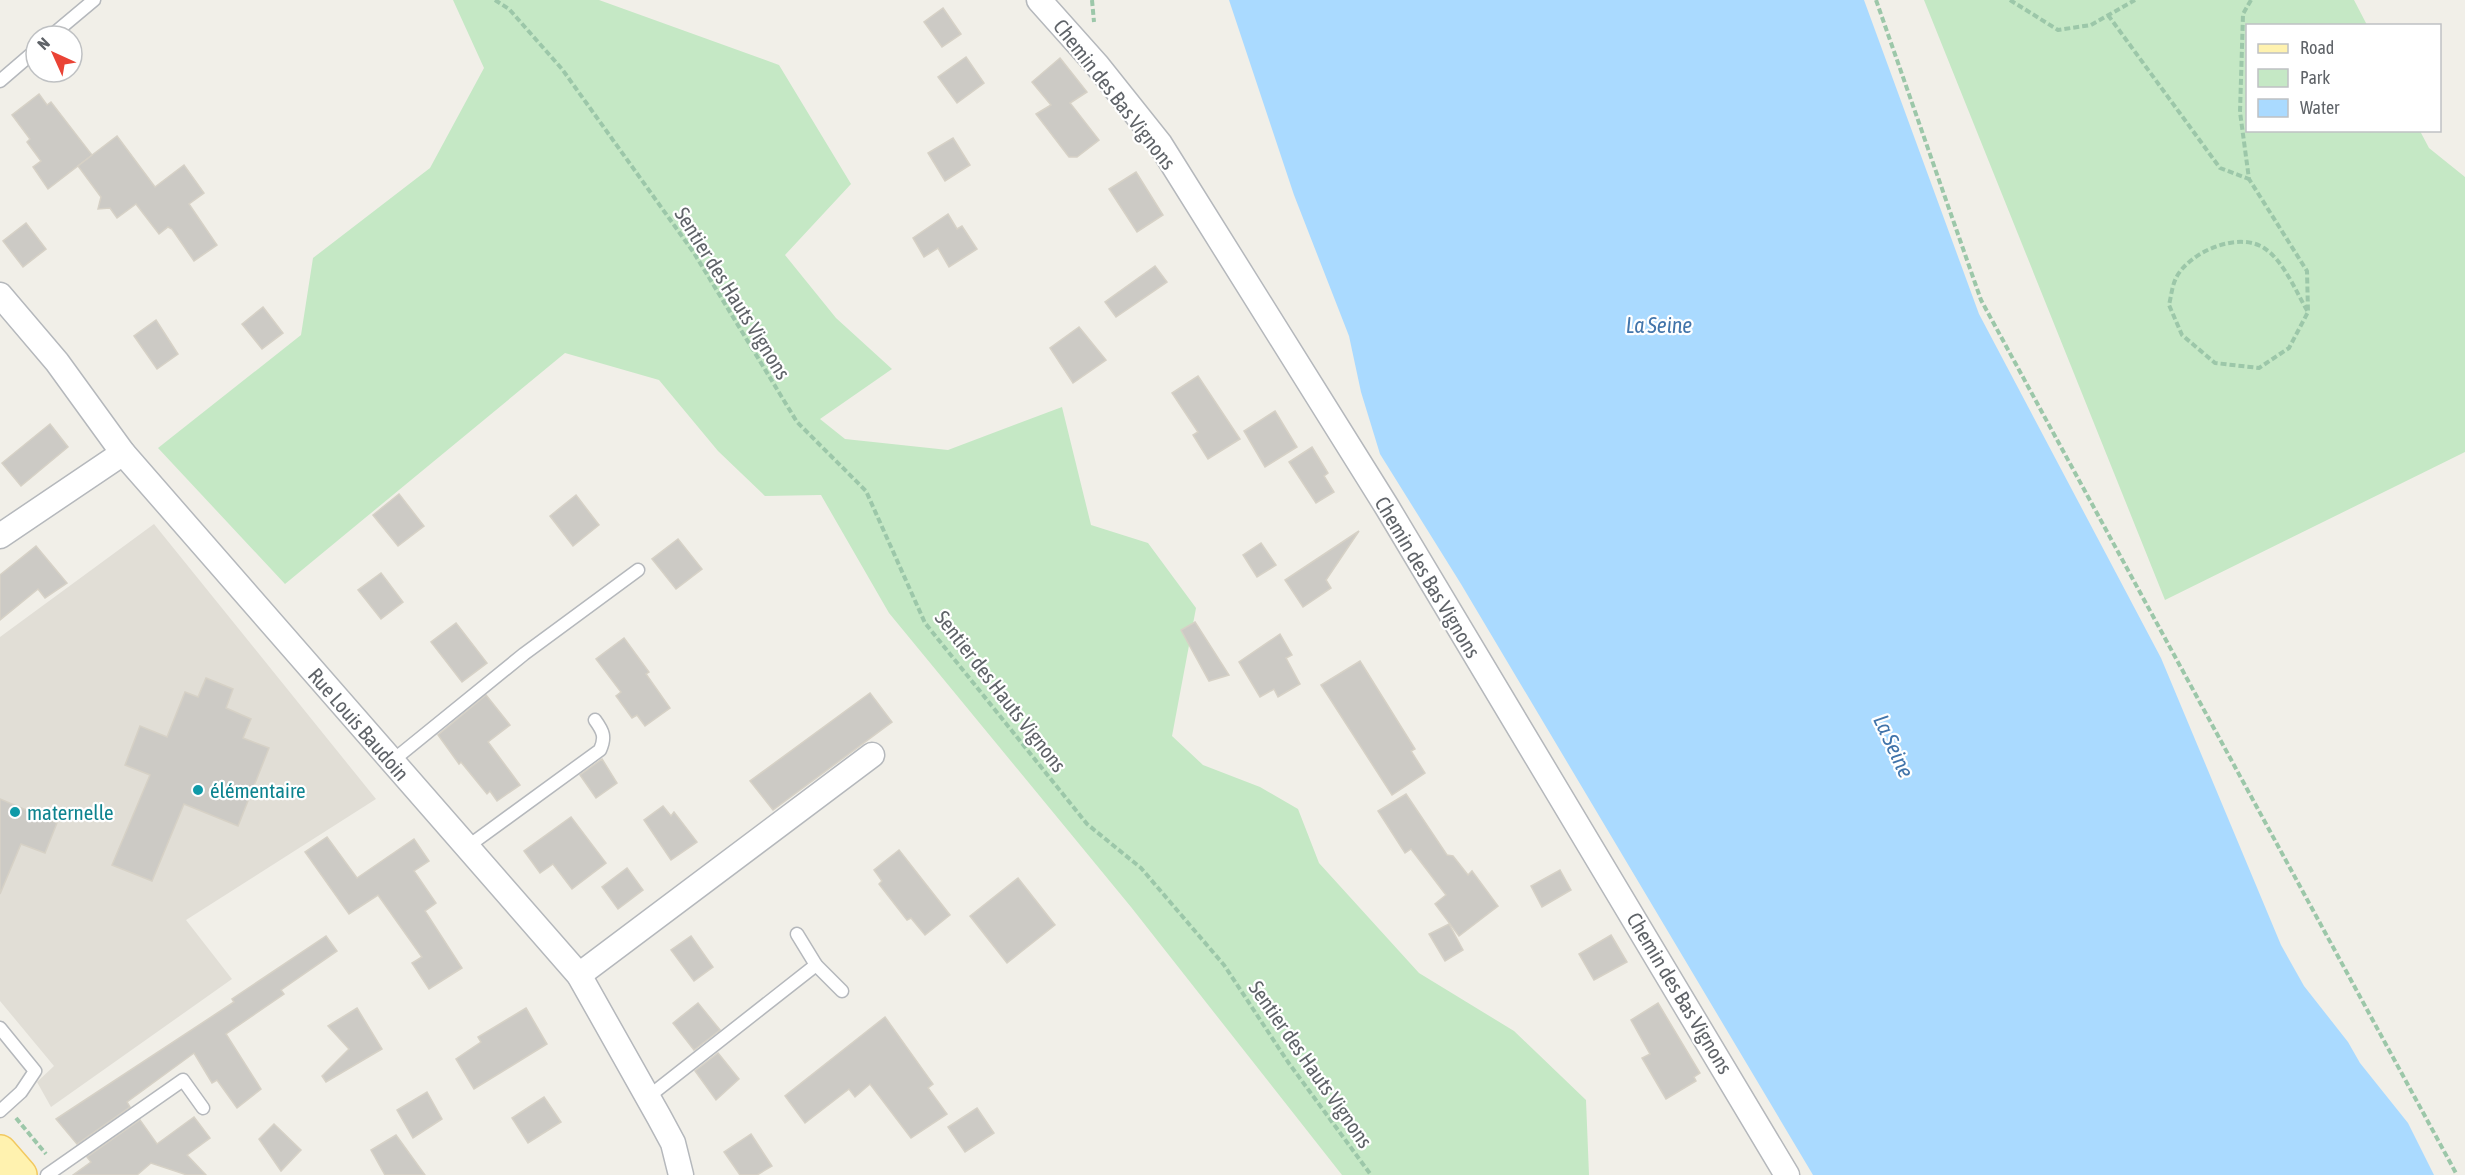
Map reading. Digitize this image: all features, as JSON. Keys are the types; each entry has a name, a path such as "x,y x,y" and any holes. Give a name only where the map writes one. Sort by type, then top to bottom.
{"main road":[{"path":"0,1152 20,1175"}],"street":[{"name":"Chemin des Bas Vignons","path":"1039,0 1097,65 1160,144 1393,518 1787,1175"},
{"name":"Rue Louis Baudoin","path":"0,296 57,362 123,453 579,975 672,1143 681,1175"},
{"path":"0,536 123,453"},
{"path":"579,975 872,755"}],"lane":[{"path":"65,24 94,0"},
{"path":"0,81 24,60"},
{"path":"391,762 524,654 638,570"},
{"path":"467,847 600,750 605,740 603,730 595,720"},
{"path":"797,934 816,965 843,991"},
{"path":"648,1097 816,965"},
{"path":"0,1028 35,1071 21,1092 3,1109"},
{"path":"47,1175 183,1080 203,1108"}],"path":[{"name":"Sentier des Hauts Vignons","path":"495,0 509,9 562,69 687,243 797,422 867,491 925,622 1087,824 1141,868 1224,965 1288,1062 1371,1175"},
{"path":"1875,0 1981,300 2457,1175"},
{"path":"2010,0 2058,30 2091,25 2135,0"},
{"path":"2251,0 2243,14 2240,112 2249,179 2307,271 2308,312 2289,348 2259,368 2215,363 2182,335 2169,305 2176,278 2193,258 2212,249 2245,241 2263,247 2276,258 2308,312"},
{"path":"2108,15 2220,168 2249,179"},
{"path":"3,1109 57,1167"}],"shaded area":[{"path":"154,524 376,799 186,920 232,979 51,1107 37,1082 54,1066 0,1001 0,637"}],"green space":[{"path":"453,0 599,0 779,65 851,184 785,255 836,318 892,369 820,419 845,439 948,450 1062,407 1091,525 1148,543 1196,608 1172,736 1203,765 1260,787 1298,809 1319,863 1419,973 1514,1031 1586,1100 1589,1175 1342,1175 1131,907 889,613 821,495 765,496 718,451 659,380 565,353 285,584 158,448 301,335 313,258 430,168 484,68"},
{"path":"1924,0 2354,0 2366,24 2246,24 2246,132 2421,132 2429,148 2465,177 2465,452 2165,600"}],"water":[{"name":"La Seine","path":"1229,0 1864,0 1979,314 2161,658 2281,945 2304,986 2348,1042 2360,1063 2408,1123 2434,1175 1813,1175 1461,584 1380,454 1361,392 1349,336 1294,195"}],"building":[{"path":"943,8 961,34 942,47 924,22"},
{"path":"966,57 984,83 957,103 938,77"},
{"path":"1060,58 1087,92 1070,103 1099,140 1077,157 1069,157 1036,114 1051,105 1032,82"},
{"path":"39,94 47,105 51,102 92,155 48,189 33,167 41,161 27,142 30,139 12,115"},
{"path":"117,136 155,187 184,165 204,193 189,204 217,245 194,261 172,229 168,227 159,234 136,204 117,218 110,208 98,209 101,197 78,166"},
{"path":"953,138 970,165 945,181 928,153"},
{"path":"1136,172 1163,215 1137,232 1109,189"},
{"path":"948,214 957,229 962,226 977,249 949,267 938,248 924,257 913,238"},
{"path":"26,223 46,249 23,267 3,241"},
{"path":"1155,266 1167,282 1116,317 1105,302"},
{"path":"263,307 283,333 262,349 242,324"},
{"path":"156,320 178,354 157,369 134,336"},
{"path":"1079,327 1106,360 1073,383 1050,348"},
{"path":"1198,376 1240,439 1208,459 1193,435 1198,432 1172,393"},
{"path":"1275,411 1297,447 1265,467 1244,431"},
{"path":"50,424 68,447 21,486 2,463"},
{"path":"1312,447 1328,473 1324,476 1334,492 1316,503 1289,462"},
{"path":"399,494 424,526 398,546 373,515"},
{"path":"576,495 599,525 573,546 550,516"},
{"path":"1359,531 1326,580 1331,588 1303,607 1285,580"},
{"path":"678,539 702,569 676,589 652,559"},
{"path":"1261,543 1276,565 1257,577 1243,555"},
{"path":"36,546 67,583 45,598 38,589 0,620 0,575"},
{"path":"381,573 403,602 381,619 358,590"},
{"path":"1195,622 1229,675 1209,681 1181,630"},
{"path":"456,623 487,663 462,682 431,642"},
{"path":"1280,634 1292,655 1286,658 1300,684 1278,697 1274,689 1260,697 1239,662"},
{"path":"624,638 649,672 646,674 670,708 645,726 637,715 632,718 616,696 621,692 596,659"},
{"path":"1360,661 1415,749 1411,751 1425,773 1392,795 1321,685"},
{"name":"élémentaire","path":"206,678 233,689 226,708 251,719 243,738 269,748 238,826 184,804 152,881 112,865 150,775 125,765 140,726 167,737 185,692 198,697"},
{"path":"870,693 892,722 773,810 750,781"},
{"path":"486,695 510,725 488,742 520,785 497,801 490,791 487,794 461,762 459,764 438,735"},
{"path":"602,759 617,783 596,798 580,775"},
{"path":"1406,794 1447,855 1453,856 1468,875 1472,871 1498,906 1459,936 1435,904 1446,895 1411,849 1405,853 1378,811"},
{"name":"maternelle","path":"0,799 57,823 45,853 21,844 0,894"},
{"path":"663,806 671,816 674,812 697,842 671,860 644,820"},
{"path":"571,817 606,863 572,889 553,864 540,873 524,851"},
{"path":"327,837 357,878 414,839 429,861 414,871 436,903 425,911 462,968 429,989 412,963 422,957 378,895 349,914 305,852"},
{"path":"899,850 950,915 925,935 911,918 907,920 879,884 882,881 874,870"},
{"path":"627,868 643,890 618,909 602,887"},
{"path":"1560,870 1571,890 1542,907 1531,886"},
{"path":"1018,878 1055,925 1007,963 970,916"},
{"path":"1449,924 1463,950 1445,961 1429,934"},
{"path":"1611,935 1627,962 1594,980 1579,954"},
{"path":"326,936 337,951 281,990 284,994 226,1034 261,1089 237,1108 217,1080 212,1083 194,1053 127,1102 130,1107 77,1144 56,1119 234,1002 232,999"},
{"path":"691,936 713,967 694,981 671,950"},
{"path":"698,1003 720,1030 694,1050 673,1023"},
{"path":"1658,1003 1700,1073 1694,1077 1696,1081 1666,1099 1642,1058 1650,1054 1631,1020"},
{"path":"357,1008 382,1049 326,1082 322,1076 349,1049 328,1026"},
{"path":"526,1008 547,1044 474,1089 456,1059 481,1042 478,1037"},
{"path":"885,1017 933,1084 928,1088 947,1114 911,1138 870,1084 855,1097 849,1089 805,1123 785,1096"},
{"path":"718,1053 739,1079 716,1100 695,1071"},
{"path":"427,1092 442,1119 413,1138 397,1110"},
{"path":"544,1097 561,1122 528,1143 512,1118"},
{"path":"977,1108 994,1133 965,1152 948,1127"},
{"path":"194,1117 210,1138 187,1155 206,1175 187,1175 151,1163 137,1175 73,1175 91,1162 87,1157 140,1120 157,1144"},
{"path":"274,1124 301,1150 281,1171 259,1139"},
{"path":"751,1134 772,1166 757,1175 740,1175 724,1152"},
{"path":"396,1135 425,1175 385,1175 371,1150"}],"place":[{"name":"élémentaire","path":"198,790"},
{"name":"maternelle","path":"15,812"}]}
